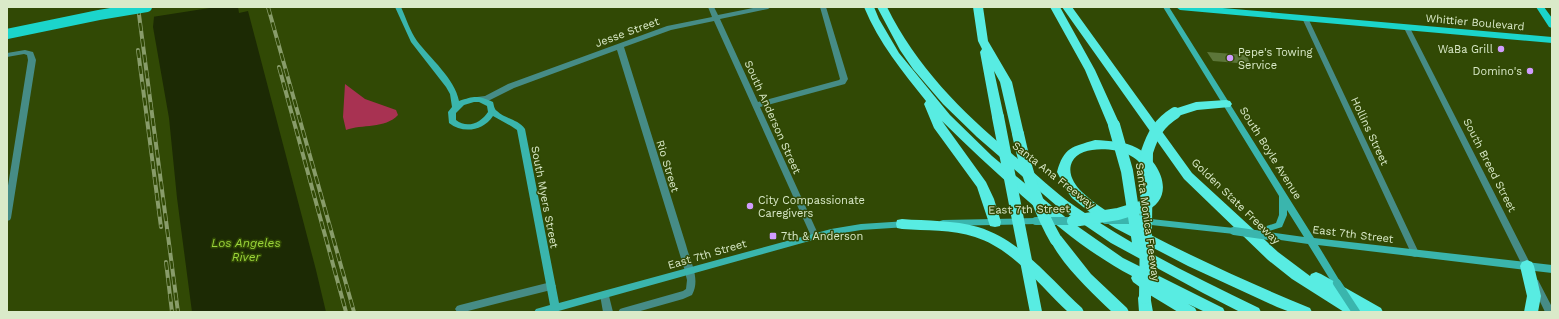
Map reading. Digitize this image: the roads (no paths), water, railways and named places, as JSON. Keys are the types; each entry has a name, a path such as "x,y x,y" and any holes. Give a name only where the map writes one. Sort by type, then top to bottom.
{"highway":[{"path":"868,7 895,55 946,118 988,159 1065,225 1118,262 1151,288 1190,312"},
{"name":"Santa Ana Freeway","path":"882,7 889,24 910,56 945,99 985,137 1066,205 1121,242 1158,263 1254,312"},
{"path":"978,7 983,42 1036,312"},
{"name":"Santa Monica Freeway","path":"1055,7 1087,64 1121,142 1128,171 1146,312"},
{"name":"Golden State Freeway","path":"1066,7 1188,176 1240,231 1286,267 1356,312"},
{"path":"983,42 1006,82 1031,186 1040,209 1056,240 1078,269 1098,291 1122,312"},
{"path":"926,93 938,125 982,185 995,222"},
{"path":"1145,298 1147,152 1152,134 1166,118 1175,113 1196,106 1226,104"},
{"path":"1074,221 1118,214 1143,207 1152,202 1157,194 1158,186 1153,169 1143,158 1125,148 1104,144 1085,145 1070,154 1064,168 1065,178 1070,187 1079,197 1094,208 1124,226 1197,266 1306,312"},
{"path":"902,224 959,228 978,232 994,239 1031,267 1077,312"},
{"path":"1240,231 1320,281 1376,312"},
{"path":"1118,262 1218,312"},
{"path":"1527,266 1534,296 1531,312"}],"main road":[{"path":"7,34 88,17 147,7"},
{"path":"398,7 413,40 449,85 454,94 456,107"},
{"name":"South Boyle Avenue","path":"1166,7 1356,312"},
{"name":"Whittier Boulevard","path":"1180,7 1552,40"},
{"path":"1540,7 1552,25"},
{"path":"454,94 472,100"},
{"path":"480,99 491,108 490,117 484,122 473,127 466,128 455,124 452,121 451,116 456,107 461,103 480,99"},
{"name":"South Myers Street","path":"491,108 494,114 517,125 521,129 555,308"},
{"path":"484,122 507,120"},
{"path":"1266,233 1279,225 1283,215 1283,195"},
{"name":"East 7th Street","path":"539,312 689,272 815,236 861,227 902,224 1129,220 1266,233 1311,241 1552,269"}],"street":[{"name":"South Anderson Street","path":"711,7 815,236"},
{"name":"Jesse Street","path":"480,99 510,86 669,28 768,7"},
{"path":"756,105 842,82 844,79 823,7"},
{"name":"Hollins Street","path":"1306,18 1415,253"},
{"name":"South Breed Street","path":"1408,28 1550,312"},
{"name":"Rio Street","path":"620,47 689,272 691,287 690,292 683,295 623,312"},
{"path":"7,55 25,52 30,54 32,60 7,214"},
{"path":"491,108 498,92"},
{"path":"460,310 551,286"},
{"path":"605,295 608,312"}],"water":[{"name":"Los Angeles River","path":"155,7 238,7 239,13 248,11 326,312 192,312 177,198 169,118 153,27"}],"railway":[{"path":"138,7 178,312"},
{"path":"268,7 354,312"},
{"path":"138,50 161,227"},
{"path":"279,67 346,312"},
{"path":"166,262 172,312"}],"place":[{"name":"WaBa Grill","path":"1501,49"},
{"name":"Pepe's Towing Service","path":"1230,58"},
{"name":"Domino's","path":"1530,71"},
{"name":"City Compassionate Caregivers","path":"750,206"},
{"name":"7th & Anderson","path":"773,236"}]}
